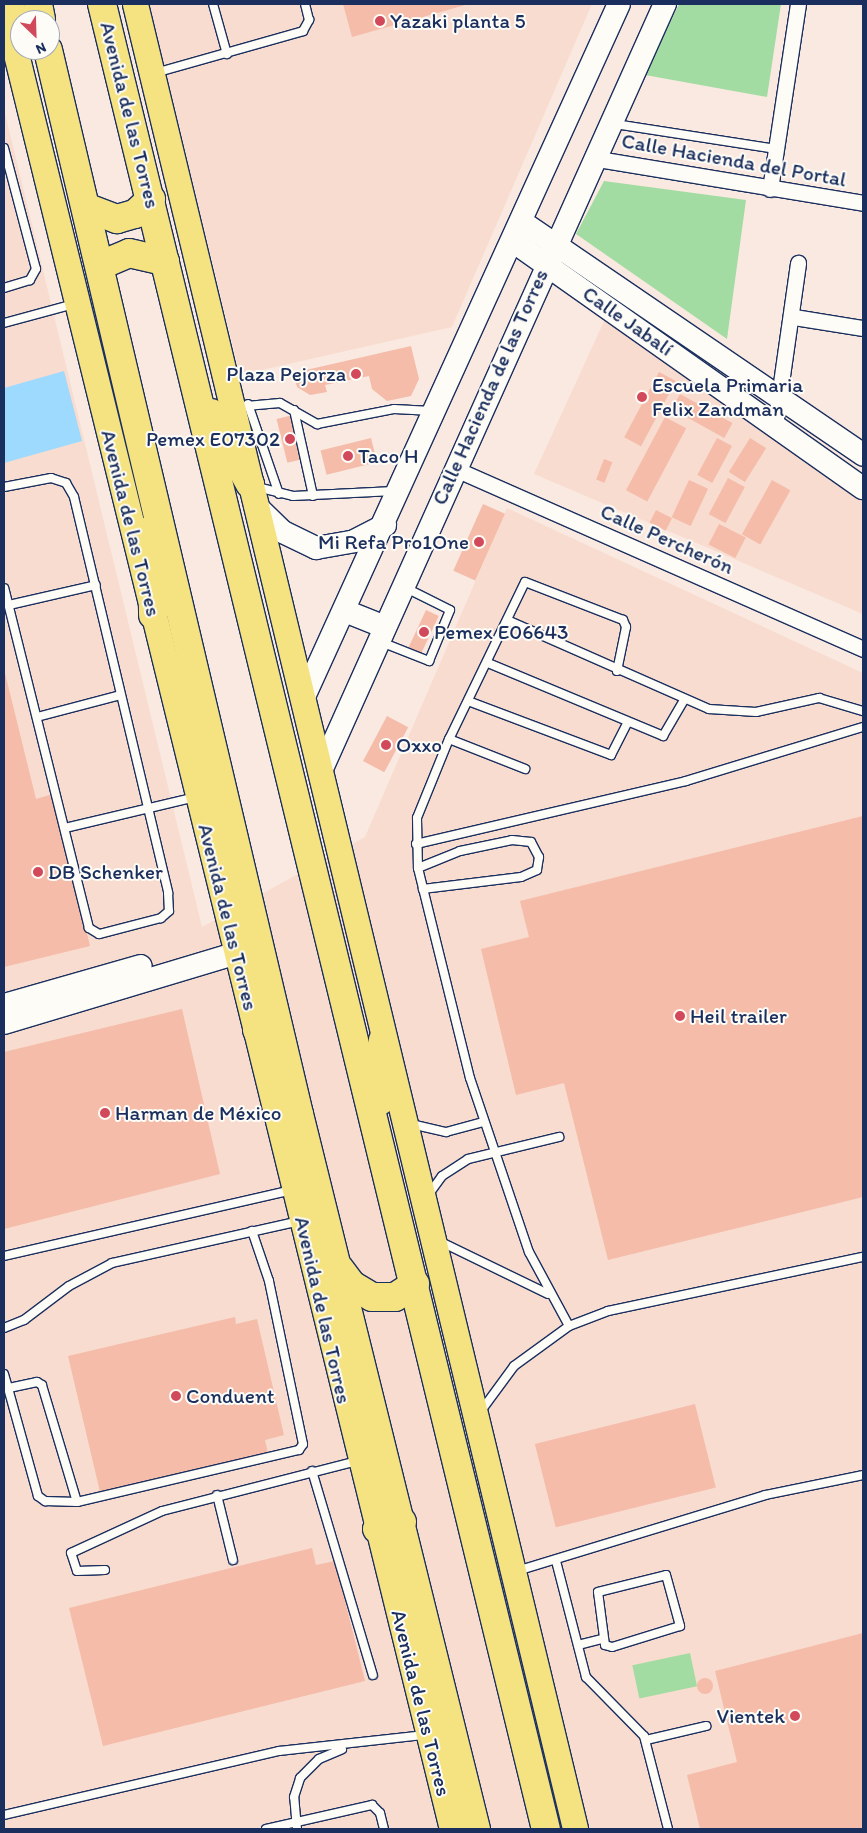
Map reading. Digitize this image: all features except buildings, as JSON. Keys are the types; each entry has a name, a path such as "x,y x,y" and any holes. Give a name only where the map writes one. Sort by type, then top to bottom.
{"highway":[{"name":"Avenida de las Torres","path":"102,4 151,199 192,378 391,1123 414,1284 505,1651 546,1829"},
{"path":"35,60 63,118"},
{"name":"Avenida de las Torres","path":"50,60 63,118 88,208 152,477 299,1114 338,1267 390,1525 447,1711 476,1829"},
{"path":"88,208 117,219 136,214 151,199"},
{"path":"101,265 129,253 165,261"},
{"path":"192,378 252,495"},
{"path":"152,477 153,615"},
{"path":"257,1030 299,1114"},
{"path":"383,1040 391,1123"},
{"path":"338,1267 352,1285 372,1297 395,1297 414,1284"},
{"path":"505,1651 565,1829"},
{"path":"447,1711 463,1829"}],"main road":[{"name":"Avenida de las Torres","path":"4,4 198,797 232,947 257,1030 359,1460 390,1525 429,1735 452,1829"},
{"name":"Avenida de las Torres","path":"135,4 240,406 252,495 303,699 383,1040"},
{"name":"Avenida de las Torres","path":"391,1123 424,1202 515,1572 575,1829"}],"street":[{"name":"Calle Hacienda de las Torres","path":"303,699 401,490 619,4"},
{"name":"Calle Hacienda de las Torres","path":"320,773 551,252 598,159 664,4"},
{"path":"770,189 798,4"},
{"name":"Calle Hacienda del Portal","path":"598,159 863,203"},
{"name":"Calle Jabalí","path":"518,232 781,397 863,455"},
{"name":"Calle Jabalí","path":"551,252 775,425 863,488"},
{"path":"775,425 794,317 798,263"},
{"path":"794,317 863,328"},
{"name":"Calle Percherón","path":"454,468 863,649"},
{"path":"252,495 283,532 316,548 354,542 385,525"},
{"path":"345,610 382,634"},
{"path":"4,1005 232,947"},
{"path":"4,1024 232,947"}],"lane":[{"path":"213,4 226,54"},
{"path":"152,73 304,31 308,20 305,4"},
{"path":"613,124 776,149"},
{"path":"4,148 6,164 36,269 30,280 4,288"},
{"path":"4,323 77,304"},
{"path":"279,494 240,406 280,403 317,424 394,409 436,412"},
{"path":"294,410 314,496"},
{"path":"4,487 38,478 66,483 74,497 96,585 169,911 161,918 99,934 92,932 87,923 4,588"},
{"path":"252,495 314,496 401,490"},
{"path":"570,1326 548,1294 482,1122 423,890 418,868 416,844 422,801 507,620 530,581 623,620 626,626 618,671"},
{"path":"9,605 96,585"},
{"path":"382,634 428,662 450,613 402,586"},
{"path":"507,620 684,700 735,713 819,698 863,711"},
{"path":"488,663 628,722 667,735 684,700"},
{"path":"36,717 120,695"},
{"path":"468,701 612,755 628,722"},
{"path":"416,844 686,782 863,727"},
{"path":"450,739 525,769"},
{"path":"65,828 198,797"},
{"path":"418,868 460,851 512,840 531,842 540,857 537,870 521,877 423,890"},
{"path":"391,1123 446,1132 482,1122"},
{"path":"424,1202 454,1166 492,1150 559,1137"},
{"path":"4,1256 294,1190"},
{"path":"4,1328 24,1320 69,1286 112,1263 302,1220"},
{"path":"4,1374 38,1496 45,1501 77,1502 299,1450 303,1444 269,1281 252,1231"},
{"path":"433,1238 548,1294"},
{"path":"477,1416 514,1366 570,1326 618,1309 863,1257"},
{"path":"8,1388 37,1382 42,1385 77,1502"},
{"path":"104,1570 77,1571 71,1554 140,1519 217,1495 359,1460"},
{"path":"312,1471 373,1675"},
{"path":"515,1572 556,1561 765,1495 863,1475"},
{"path":"217,1495 233,1560"},
{"path":"556,1561 590,1685 646,1740 668,1829"},
{"path":"666,1575 680,1624 678,1629 612,1647 602,1639 598,1592 666,1575"},
{"path":"578,1645 602,1639"},
{"path":"646,1740 706,1726"},
{"path":"4,1815 279,1751 349,1746 429,1735"},
{"path":"296,1826 294,1797 300,1778 319,1759 349,1746"},
{"path":"266,1829 296,1826 372,1805 380,1813 384,1829"}],"shaded area":[{"path":"149,4 592,4 452,327 240,375"},
{"path":"4,109 202,927 365,837 507,508 863,673 863,1829 4,1829"},
{"name":"Escuela Primaria Felix Zandman","path":"605,319 863,501 863,614 534,474"}],"green space":[{"path":"679,4 781,4 767,97 645,75"},
{"path":"604,181 746,200 727,339 576,234"},
{"path":"690,1653 697,1686 639,1699 632,1665"}],"water":[{"path":"64,371 82,441 4,463 4,388"}],"place":[{"name":"Yazaki planta 5","path":"380,21"},
{"name":"Plaza Pejorza","path":"356,374"},
{"name":"Escuela Primaria Felix Zandman","path":"642,397"},
{"name":"Pemex E07302","path":"290,439"},
{"name":"Taco H","path":"348,456"},
{"name":"Mi Refa Pro1One","path":"479,542"},
{"name":"Pemex E06643","path":"424,632"},
{"name":"Oxxo","path":"386,745"},
{"name":"DB Schenker","path":"38,872"},
{"name":"Heil trailer","path":"680,1016"},
{"name":"Harman de México","path":"105,1113"},
{"name":"Conduent","path":"176,1396"},
{"name":"Vientek","path":"795,1716"}]}
